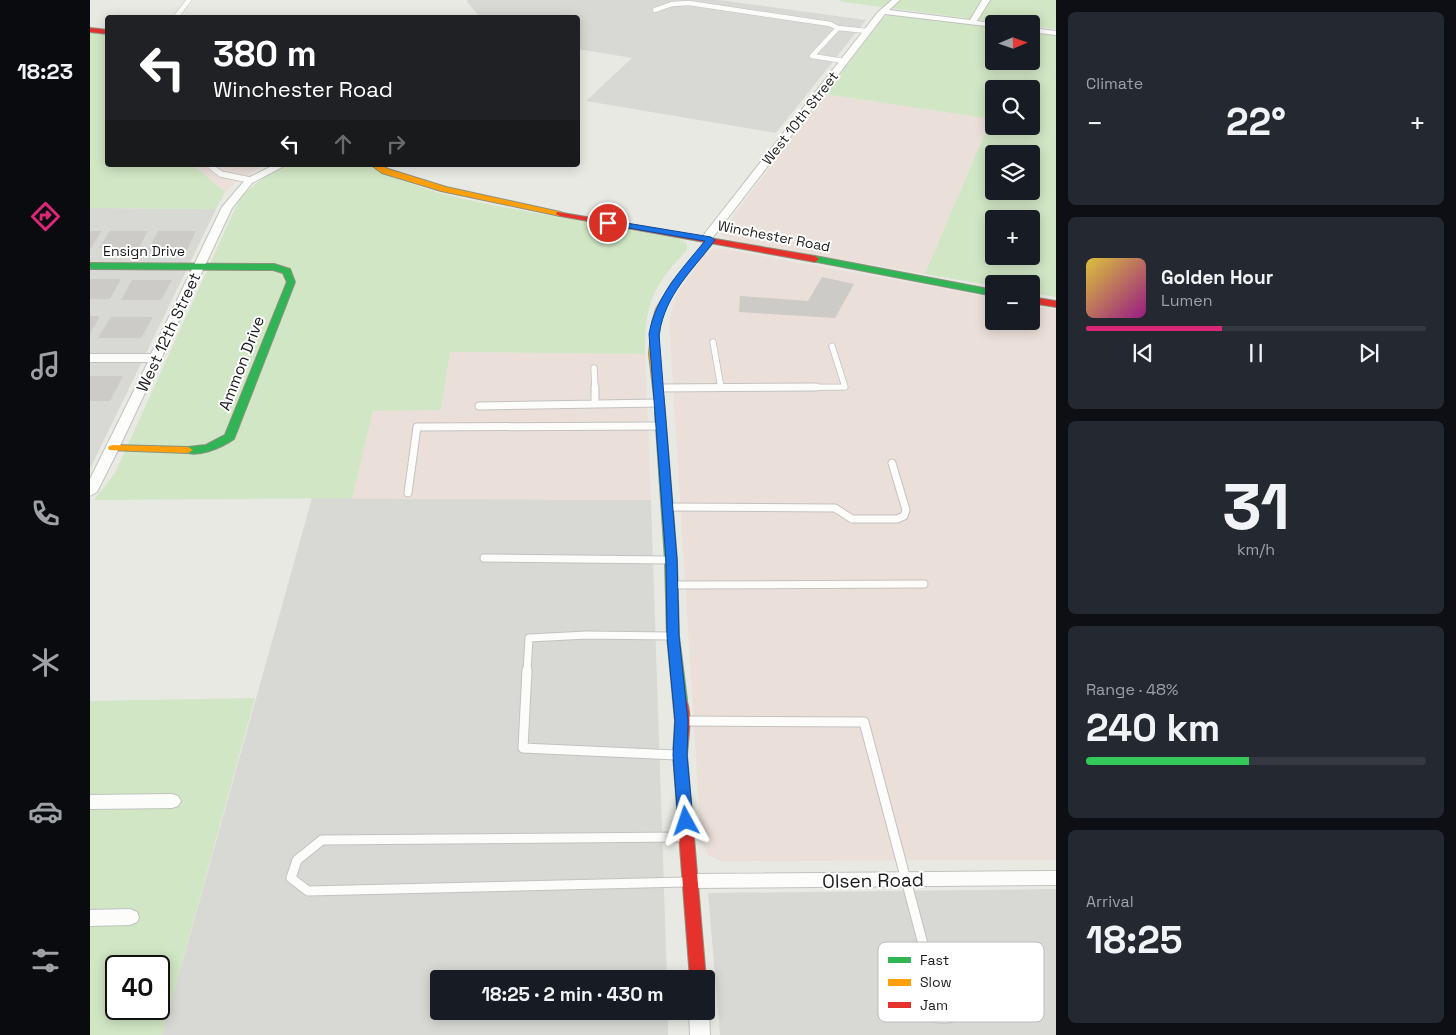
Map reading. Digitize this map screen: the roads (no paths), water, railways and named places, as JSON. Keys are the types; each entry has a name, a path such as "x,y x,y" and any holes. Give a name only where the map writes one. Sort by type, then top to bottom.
{"street":[{"name":"West 10th Street","path":"697,970 680,755 682,721 673,636 672,560 654,334 657,318 670,290 708,239 844,61 896,0"},
{"path":"972,23 986,0"},
{"path":"884,12 985,25"},
{"path":"90,30 105,32"},
{"path":"1040,31 1056,33"},
{"name":"West 12th Street","path":"90,492 113,448 227,207 250,180 276,167"},
{"name":"Winchester Road","path":"379,167 444,190 530,210 708,239 985,291"},
{"name":"Ensign Drive","path":"90,266 199,266"},
{"name":"Ammon Drive","path":"113,448 200,450 218,446 230,437 290,282 287,271 274,267 199,266"},
{"path":"1040,301 1056,304"},
{"path":"90,358 156,358"},
{"path":"90,802 172,800"},
{"name":"Olsen Road","path":"691,882 1056,878"},
{"path":"90,918 130,917"},
{"path":"699,1020 700,1035"}],"lane":[{"path":"177,15 189,0"},
{"path":"655,10 670,3 690,3 830,24 838,28 867,32"},
{"path":"838,28 812,56 844,61"},
{"path":"212,167 221,174 250,180"},
{"path":"713,342 721,388"},
{"path":"659,388 845,387 832,346"},
{"path":"594,368 595,404"},
{"path":"479,406 661,403"},
{"path":"408,493 416,427 662,426"},
{"path":"668,507 835,508 852,519 897,518 904,516 906,510 892,463"},
{"path":"484,558 672,560"},
{"path":"672,586 924,584"},
{"path":"673,636 587,635 529,638 523,748 595,753 680,755"},
{"path":"682,721 864,722 908,880 923,942"},
{"path":"687,837 322,840 297,860 291,878 308,891 691,882"}]}
